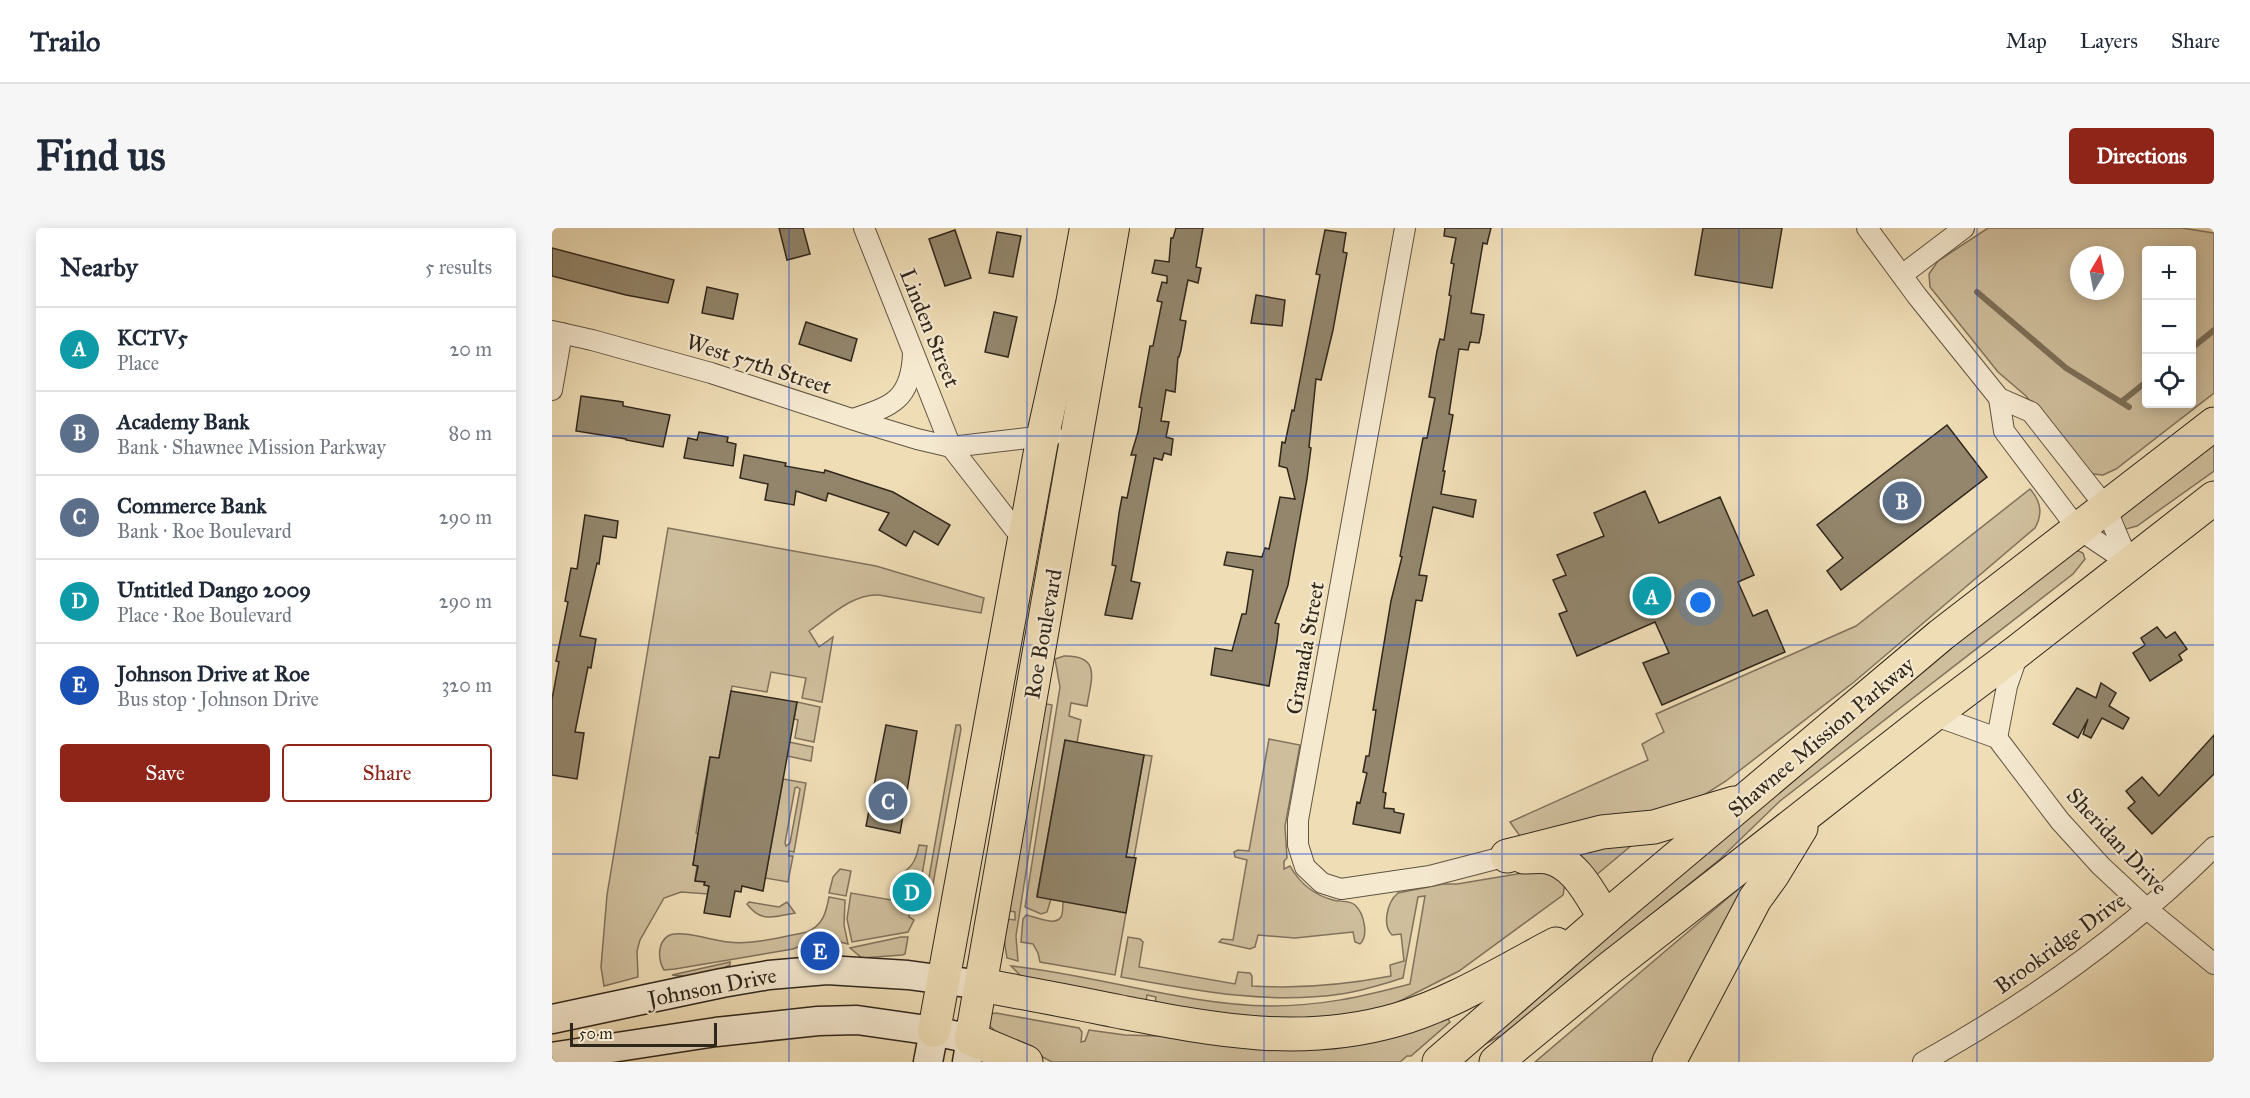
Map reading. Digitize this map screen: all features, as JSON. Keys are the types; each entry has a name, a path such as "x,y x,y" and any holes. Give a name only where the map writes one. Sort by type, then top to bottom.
{"highway":[{"name":"Shawnee Mission Parkway","path":"1439,1062 1605,918 1941,635 2214,424"},
{"path":"1496,1062 1619,961 2214,498"},
{"path":"1507,856 1602,832 1654,827 1747,799"},
{"path":"1669,1062 1755,899 1811,811"},
{"path":"982,985 1204,1028 1253,1034 1293,1034 1356,1029 1396,1020 1444,1002 1605,918 1573,871 1564,864 1546,857 1507,856"},
{"path":"969,1051 1021,1061"}],"main road":[{"name":"Roe Boulevard","path":"934,1031 1043,435 1086,228"},
{"name":"Roe Boulevard","path":"969,1051 1113,228"},
{"name":"Johnson Drive","path":"552,1020 711,985 769,975 826,970 943,979 982,985"},
{"name":"Johnson Drive","path":"552,1057 716,1032 818,1021 857,1020 934,1031 969,1051"},
{"path":"928,1062 934,1031"}],"street":[{"name":"Linden Street","path":"864,228 951,447"},
{"name":"Granada Street","path":"1405,228 1299,820 1298,845 1305,867 1322,883 1341,889 1430,876 1507,856"},
{"path":"1867,228 1999,398 2031,412 2105,507 2129,563"},
{"path":"1902,275 1964,228"},
{"path":"552,390 557,332"},
{"name":"West 57th Street","path":"557,332 711,373 917,439 951,447 1043,435 1076,434"},
{"path":"853,419 875,412 898,400 912,375 913,351"},
{"path":"1999,398 2004,431 2078,528 2129,563"},
{"path":"951,447 1024,542"},
{"path":"1933,715 1997,738 2007,686 2018,651"},
{"name":"Sheridan Drive","path":"1997,738 2060,821 2101,866 2146,909 2214,964"},
{"name":"Brookridge Drive","path":"1923,1062 1964,1040 2054,981 2115,936 2181,880 2214,847"}],"shaded area":[{"path":"1988,228 2182,228 2214,233 2214,393 2196,407 2196,246 2142,246 2142,408 2195,408 2116,469 2103,475 2093,474 2076,458 2026,396 1998,372 1930,287 1929,274 1938,261"},
{"path":"2214,440 2214,471 2137,526 2126,529 2119,523 2120,514"},
{"path":"2030,489 2037,498 2040,508 2035,528 1854,682 1726,781 1687,805 1522,839 1510,822 1648,760 1642,744 1664,732 1656,714 1856,626"},
{"path":"668,528 876,566 984,598 981,613 879,595 869,595 842,607 809,631 819,647 833,637 822,702 802,698 806,678 771,672 767,692 732,686 719,758 710,757 696,833 698,834 693,865 697,866 695,880 705,882 704,885 709,886 708,894 681,892 664,898 640,940 637,951 638,977 604,986 601,967 607,895"},
{"path":"2076,550 2083,553 2085,559 2073,574 1780,801 1719,860 1502,1035 1481,1046 1888,697"},
{"path":"1064,656 1084,660 1089,665 1092,678 1087,706 1071,703 1069,716 1081,720 1077,743 1065,741 1037,896 1051,899 1047,912 1041,914 1025,907 1060,687 1055,659"},
{"path":"797,702 820,707 814,742 795,738 798,720 794,719"},
{"path":"1042,703 1052,705 1016,936 1018,961 1007,958 1004,939 1008,919 1015,920 1015,912 1009,911"},
{"path":"956,725 960,725 961,729 931,895 929,900 925,900"},
{"path":"1269,739 1300,745 1285,826 1287,858 1284,861 1284,869 1290,866 1303,882 1320,895 1353,903 1361,913 1364,924 1364,936 1360,944 1355,942 1353,932 1295,938 1258,935 1255,947 1250,949 1219,942 1222,939 1233,940 1247,860 1235,857 1234,852 1249,851"},
{"path":"789,742 813,747 811,761 787,756"},
{"path":"1144,755 1152,756 1134,858 1126,857"},
{"path":"783,779 806,783 794,852 789,851 789,856 793,856 788,882 765,878","holes":["795,788 800,789 790,843 786,846"]},
{"path":"1638,840 1595,876 1576,855"},
{"path":"919,845 927,846 917,904 909,910 909,917 914,920 908,932 852,942 847,919 851,893 891,900 895,878 912,865"},
{"path":"840,869 851,871 846,896 829,893 833,877"},
{"path":"1547,870 1565,884 1563,895 1459,971 1390,1006 1339,1017 1251,1019 1155,1003 1156,997 1147,995 1146,1002 1023,978 1011,966 1206,1001 1289,1006 1341,1000 1410,984 1425,896 1418,897 1403,978 1341,994 1313,997 1258,997 1203,991 1121,977 1128,937 1140,939 1143,942 1139,967 1235,984 1238,972 1250,973 1252,986 1270,987 1304,987 1373,979 1391,976 1390,965 1404,961 1401,934 1392,935 1387,925 1387,914 1391,902 1398,893"},
{"path":"1756,874 1656,1062 1535,1062"},
{"path":"829,897 845,900 844,925 848,944 828,939 816,940 793,949 675,969 664,970 662,966 660,947 668,936 680,934 728,942 747,942 807,932 817,926 823,918"},
{"path":"1063,901 1126,913 1115,975 1040,962 1033,944 1021,942 1023,919 1026,915 1049,921 1058,920 1062,914"},
{"path":"749,902 779,907 787,902 795,913 774,917 763,916 752,910 747,904"},
{"path":"908,937 905,954 902,955 862,958 850,948"},
{"path":"730,962 730,965 724,968 710,972 686,976 672,975"},
{"path":"996,1013 1079,1028 1082,1032 1081,1042 1085,1041 1089,1030 1125,1035 1193,1037 1418,1028 1448,1019 1450,1022 1411,1056 1407,1056 1400,1062 1052,1062 996,1032 989,1025 989,1014"}],"building":[{"path":"779,228 803,228 810,254 787,260"},
{"path":"1176,228 1203,228 1196,267 1201,268 1198,283 1188,280 1180,320 1186,321 1178,357 1175,392 1166,390 1161,421 1169,422 1166,437 1173,439 1171,455 1164,453 1162,460 1154,458 1131,581 1140,583 1132,619 1105,615 1116,566 1112,565 1119,513 1122,497 1127,498 1136,455 1131,455 1142,408 1139,407 1150,346 1153,346 1162,302 1157,301 1162,282 1167,283 1167,276 1152,273 1155,260 1169,262 1171,238"},
{"path":"1445,228 1491,228 1487,244 1483,243 1471,313 1484,315 1481,334 1479,343 1470,342 1468,350 1459,349 1449,414 1453,415 1441,494 1476,500 1473,517 1433,507 1419,575 1427,576 1422,601 1416,600 1383,792 1386,793 1384,808 1394,809 1394,812 1404,814 1400,833 1353,824 1357,802 1360,803 1367,773 1363,772 1366,756 1369,756 1376,710 1373,710 1391,601 1402,557 1400,556 1423,438 1427,438 1435,398 1429,397 1440,339 1444,340 1451,296 1449,295 1454,264 1451,263 1456,238 1444,236"},
{"path":"1703,228 1782,228 1772,288 1695,275"},
{"path":"955,230 971,278 945,286 929,239"},
{"path":"1325,230 1346,233 1343,252 1347,253 1321,380 1316,379 1307,479 1288,585 1275,623 1279,624 1269,686 1211,675 1215,648 1232,651 1242,614 1246,614 1253,570 1224,565 1227,552 1262,557 1265,548 1269,549 1280,497 1295,499 1287,468 1279,466 1282,442 1285,443 1292,410 1294,411 1320,275 1316,274"},
{"path":"997,232 1021,236 1013,277 989,273"},
{"path":"552,248 674,280 668,303 552,276"},
{"path":"707,287 738,294 733,319 702,313"},
{"path":"1256,295 1285,300 1282,326 1251,323"},
{"path":"994,312 1017,317 1008,357 985,352"},
{"path":"806,322 857,339 851,361 799,344"},
{"path":"581,396 623,402 623,406 670,415 663,447 576,431"},
{"path":"1947,425 1987,477 1841,590 1827,571 1843,558 1817,525"},
{"path":"699,432 728,437 727,442 736,444 733,466 684,458 688,438 697,440"},
{"path":"744,455 786,463 785,466 824,473 825,470 893,492 950,525 938,545 914,531 906,546 879,530 889,513 828,493 826,501 796,491 794,505 765,500 768,484 740,478"},
{"path":"1645,491 1659,523 1720,497 1754,575 1738,582 1753,616 1767,610 1785,652 1662,705 1643,663 1669,653 1655,622 1577,656 1559,614 1567,611 1553,580 1566,575 1557,555 1604,536 1594,513"},
{"path":"585,515 618,521 616,538 603,536 599,564 597,563 580,636 596,639 575,732 584,733 577,779 552,775 552,699 559,662 556,661 568,602 565,601 571,568 577,569"},
{"path":"2157,627 2166,638 2175,632 2187,649 2179,655 2182,660 2150,681 2133,653 2145,645 2141,638"},
{"path":"2101,683 2116,693 2109,706 2129,718 2123,729 2102,718 2091,738 2083,734 2088,719 2078,738 2053,724 2077,688 2096,698"},
{"path":"731,691 797,702 763,891 742,886 741,892 735,891 730,917 704,913 709,886 704,885 705,882 695,881 698,866 693,865 710,757 719,758"},
{"path":"886,725 917,731 900,833 866,826"},
{"path":"2214,735 2214,774 2152,834 2128,808 2135,802 2126,791 2142,777 2159,796"},
{"path":"1065,740 1144,755 1126,857 1136,858 1126,913 1037,897"}],"waterway":[{"path":"1977,292 2066,368 2129,407"},
{"path":"2196,345 2214,330"},
{"path":"2121,402 2142,385"}],"place":[{"name":"Academy Bank","path":"1902,501"},
{"name":"KCTV5","path":"1652,596"},
{"name":"Commerce Bank","path":"888,801"},
{"name":"Untitled Dango 2009","path":"912,892"},
{"name":"Johnson Drive at Roe","path":"820,951"}]}
